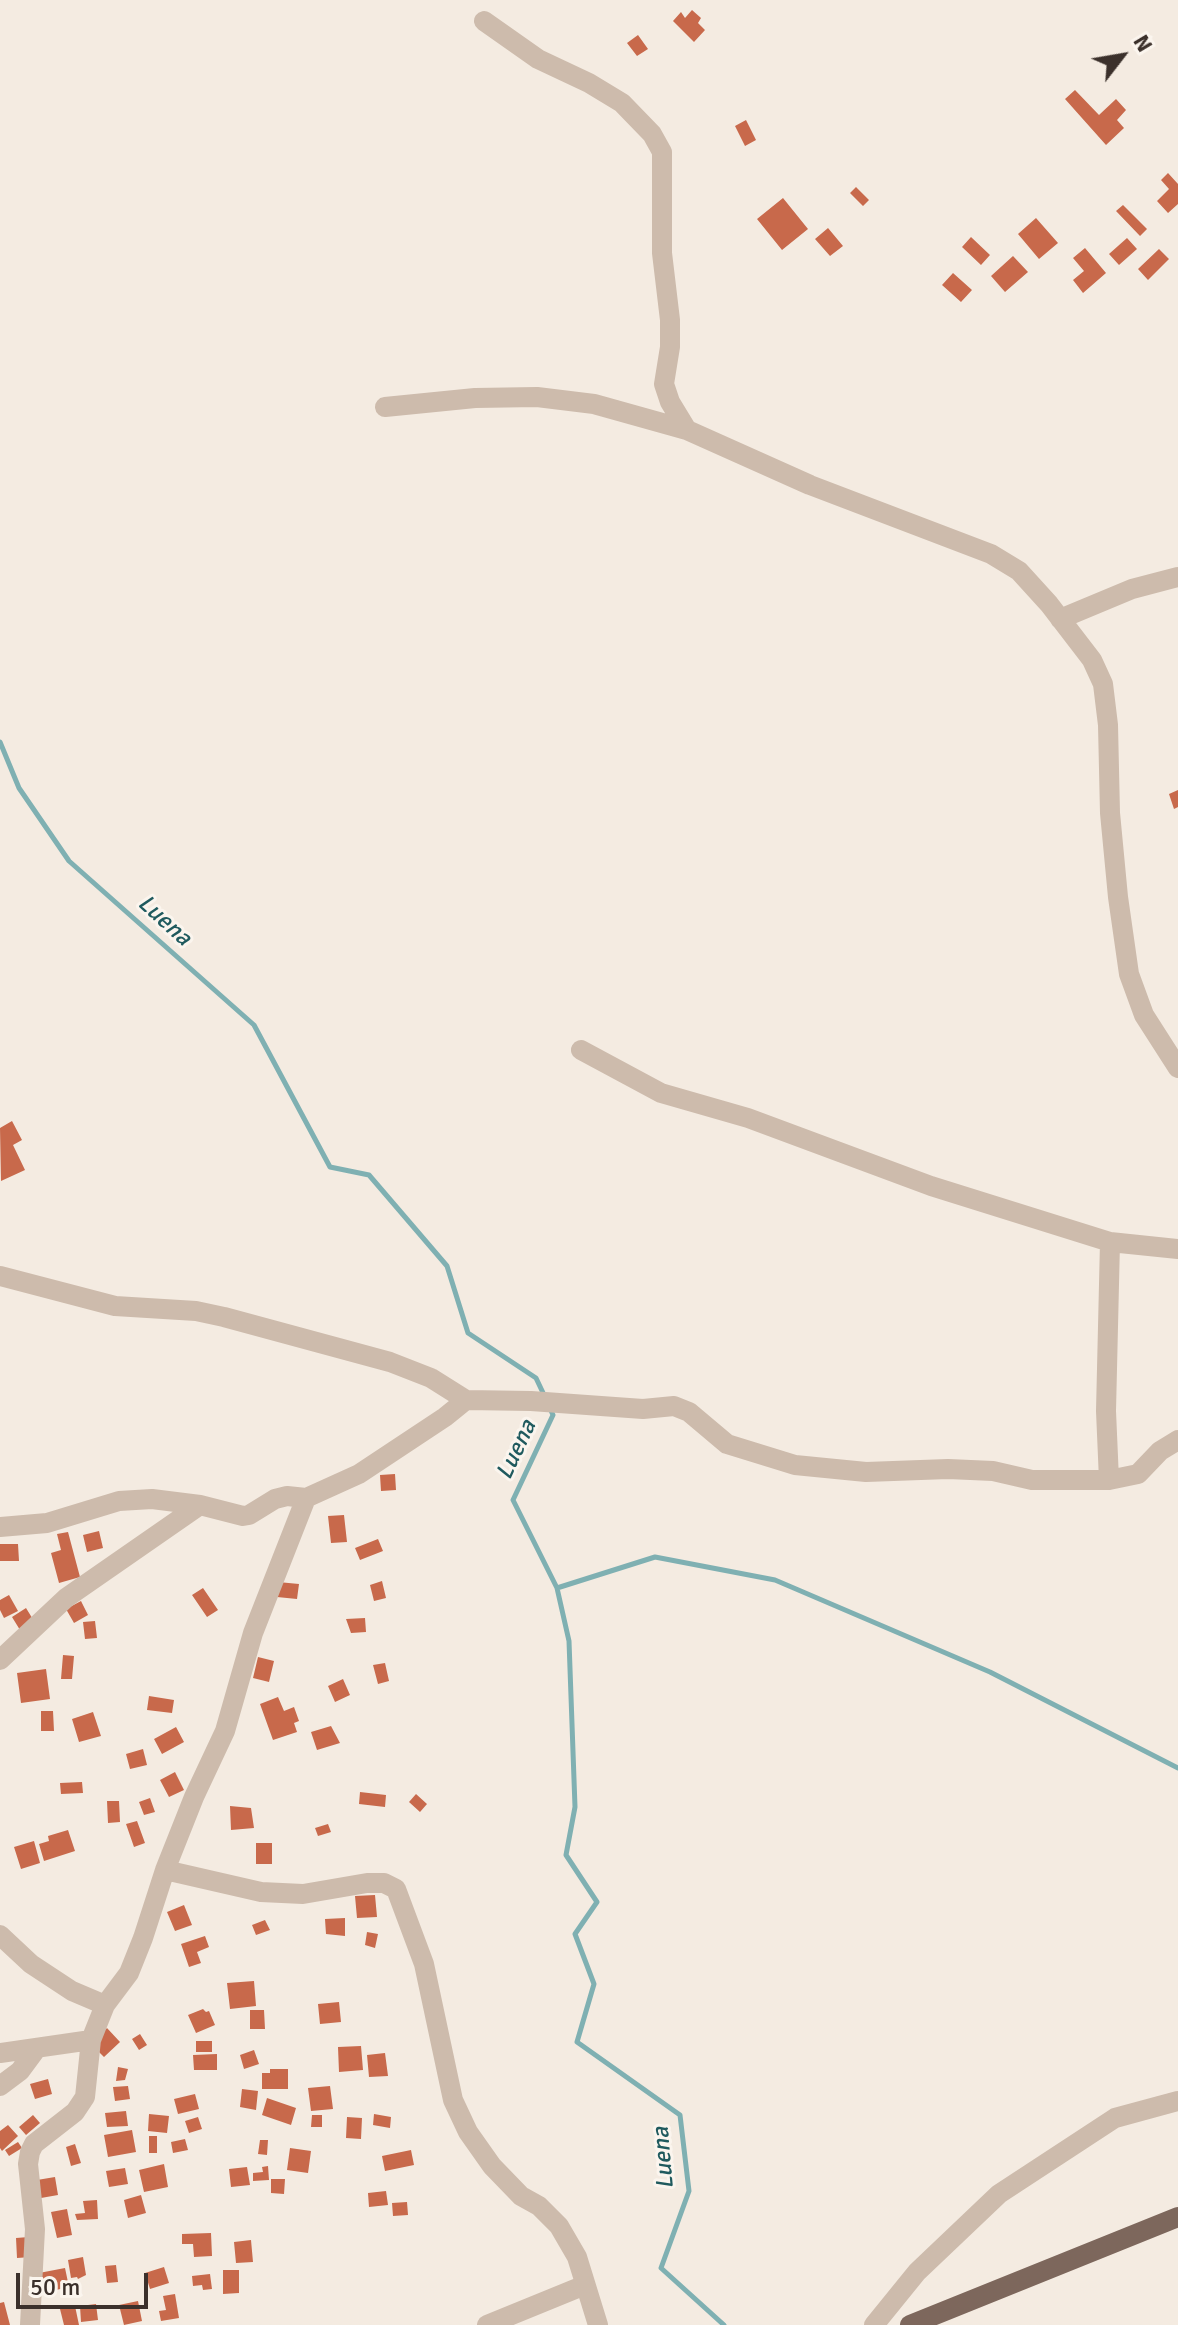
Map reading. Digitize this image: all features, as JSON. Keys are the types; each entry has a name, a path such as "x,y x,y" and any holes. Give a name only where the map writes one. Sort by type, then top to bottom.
{"main road":[{"path":"910,2325 1178,2217"}],"street":[{"path":"484,21 538,59 589,83 622,103 652,134 662,152 662,253 670,320 670,347 664,384 666,395 687,430"},
{"path":"646,419 666,395"},
{"path":"385,407 475,398 576,400 687,430 810,485 991,554 1019,571 1092,660 1103,684 1108,725 1110,813 1129,974 1144,1015 1178,1068"},
{"path":"1060,619 1141,585 1178,577"},
{"path":"581,1050 661,1093 748,1118 931,1186 1110,1242 1178,1249"},
{"path":"1109,1480 1106,1411 1110,1242"},
{"path":"0,1276 115,1306 196,1311 239,1321 390,1362 431,1378 466,1400 643,1409 674,1406 689,1412 727,1444 795,1465 866,1472 993,1471 1032,1480 1109,1480 1138,1474 1160,1451 1178,1440"},
{"path":"0,1527 47,1523 119,1501 152,1499 200,1505 243,1516 287,1496 306,1498 359,1474 466,1400"},
{"path":"30,2325 35,2229 28,2164 30,2152 34,2144 75,2112 85,2097 91,2040 105,2005 129,1973 165,1870 225,1731 253,1633 306,1498"},
{"path":"0,1660 66,1598 200,1505"},
{"path":"165,1870 261,1892 303,1894 367,1883 384,1883 396,1889 424,1964 453,2100 468,2132 492,2166 521,2196 539,2206 559,2226 577,2257 598,2325"},
{"path":"0,1935 31,1964 72,1991 105,2005"},
{"path":"0,2053 91,2040"},
{"path":"0,2086 20,2071 37,2048"},
{"path":"874,2325 917,2272 999,2194 1115,2118 1178,2101"},
{"path":"487,2325 585,2285"}],"building":[{"path":"692,10 701,18 698,23 705,30 694,42 673,21 681,12 685,18"},
{"path":"638,35 648,49 637,56 627,43"},
{"path":"1075,90 1099,115 1116,99 1126,110 1117,120 1124,128 1106,145 1065,99"},
{"path":"746,120 756,140 745,146 735,126"},
{"path":"1168,173 1178,184 1178,204 1168,213 1157,201 1169,189 1161,180"},
{"path":"856,187 869,200 863,206 850,193"},
{"path":"783,198 808,229 782,250 757,219"},
{"path":"1123,205 1147,229 1140,236 1116,211"},
{"path":"1036,218 1058,243 1039,259 1018,234"},
{"path":"828,228 843,246 830,256 815,239"},
{"path":"971,237 990,255 981,265 962,247"},
{"path":"1127,238 1137,249 1119,265 1109,254"},
{"path":"1085,248 1106,273 1083,293 1073,280 1084,271 1073,258"},
{"path":"1159,249 1169,259 1148,280 1138,269"},
{"path":"1013,256 1028,272 1005,292 991,276"},
{"path":"953,273 972,290 961,302 942,285"},
{"path":"1178,790 1178,807 1174,809 1169,794"},
{"path":"12,1121 22,1140 13,1145 25,1170 1,1181 0,1128"},
{"path":"395,1474 396,1490 381,1491 380,1475"},
{"path":"344,1515 347,1542 331,1543 328,1516"},
{"path":"99,1531 103,1548 87,1552 83,1535"},
{"path":"68,1532 80,1577 59,1583 51,1553 61,1550 57,1534"},
{"path":"378,1539 383,1551 360,1560 355,1548"},
{"path":"0,1544 18,1544 19,1561 0,1561"},
{"path":"382,1581 386,1598 374,1601 370,1585"},
{"path":"278,1582 299,1584 297,1599 277,1597"},
{"path":"203,1588 218,1610 207,1617 192,1595"},
{"path":"9,1595 18,1611 4,1618 0,1600"},
{"path":"81,1601 88,1615 74,1623 66,1609"},
{"path":"26,1608 34,1621 20,1630 12,1617"},
{"path":"365,1618 366,1632 351,1633 346,1619"},
{"path":"95,1621 97,1638 85,1639 83,1622"},
{"path":"63,1655 74,1656 72,1679 61,1679"},
{"path":"258,1657 274,1661 269,1682 253,1678"},
{"path":"385,1663 389,1681 378,1684 373,1665"},
{"path":"46,1669 50,1699 21,1703 17,1673"},
{"path":"343,1679 350,1695 335,1702 328,1686"},
{"path":"149,1696 174,1700 172,1713 147,1710"},
{"path":"278,1697 284,1711 294,1707 299,1721 294,1723 297,1732 273,1740 260,1704"},
{"path":"41,1711 53,1711 54,1731 41,1731"},
{"path":"93,1712 101,1736 79,1742 72,1719"},
{"path":"331,1726 340,1743 317,1750 311,1732"},
{"path":"176,1727 184,1742 162,1754 154,1739"},
{"path":"143,1749 147,1765 130,1769 126,1754"},
{"path":"175,1772 184,1790 169,1797 160,1780"},
{"path":"82,1782 83,1793 61,1794 60,1783"},
{"path":"360,1792 386,1795 385,1807 359,1804"},
{"path":"416,1794 427,1804 420,1812 409,1802"},
{"path":"150,1798 155,1812 144,1815 139,1802"},
{"path":"107,1801 119,1801 120,1822 108,1823"},
{"path":"230,1806 251,1808 254,1828 231,1830"},
{"path":"137,1821 145,1843 134,1847 126,1824"},
{"path":"328,1824 331,1832 318,1836 315,1828"},
{"path":"68,1830 75,1851 44,1861 39,1844 49,1841 48,1836"},
{"path":"34,1841 40,1863 21,1869 14,1847"},
{"path":"256,1843 272,1843 272,1864 256,1864"},
{"path":"375,1895 377,1917 357,1918 355,1896"},
{"path":"184,1905 192,1925 175,1931 167,1912"},
{"path":"345,1918 345,1936 326,1934 325,1919"},
{"path":"265,1920 270,1930 256,1935 252,1925"},
{"path":"367,1932 378,1934 375,1948 365,1945"},
{"path":"205,1936 209,1947 197,1952 201,1963 189,1967 181,1944"},
{"path":"254,1981 256,2006 230,2009 227,1983"},
{"path":"339,2002 341,2022 320,2024 318,2004"},
{"path":"203,2009 209,2011 215,2025 196,2033 188,2015"},
{"path":"250,2010 264,2010 265,2029 250,2029"},
{"path":"107,2028 120,2042 104,2057 91,2044"},
{"path":"140,2034 147,2045 139,2050 132,2039"},
{"path":"196,2041 212,2041 212,2052 196,2052"},
{"path":"361,2046 363,2070 339,2072 338,2047"},
{"path":"254,2050 259,2064 244,2069 240,2055"},
{"path":"385,2053 388,2076 369,2077 367,2055"},
{"path":"217,2054 217,2070 194,2070 193,2055"},
{"path":"118,2067 128,2069 125,2080 116,2081"},
{"path":"270,2069 288,2069 288,2089 262,2089 262,2073 270,2073"},
{"path":"48,2079 52,2094 35,2099 30,2084"},
{"path":"128,2086 130,2099 115,2101 113,2087"},
{"path":"330,2086 333,2109 311,2111 308,2088"},
{"path":"242,2089 258,2091 256,2110 240,2107"},
{"path":"195,2094 199,2109 178,2114 174,2099"},
{"path":"267,2098 296,2108 291,2125 262,2115"},
{"path":"126,2111 128,2126 107,2127 105,2113"},
{"path":"149,2114 169,2116 167,2133 148,2131"},
{"path":"374,2114 391,2117 390,2128 373,2125"},
{"path":"33,2115 40,2123 26,2135 19,2127"},
{"path":"312,2115 322,2115 322,2127 311,2127"},
{"path":"198,2117 202,2129 189,2133 185,2121"},
{"path":"347,2117 362,2118 361,2139 346,2138"},
{"path":"8,2125 18,2136 2,2151 0,2131"},
{"path":"132,2130 136,2152 108,2157 104,2135"},
{"path":"149,2136 157,2136 157,2153 149,2153"},
{"path":"185,2139 188,2150 173,2153 171,2142"},
{"path":"260,2140 268,2140 267,2155 258,2154"},
{"path":"18,2142 22,2148 9,2156 5,2150"},
{"path":"75,2144 81,2163 71,2166 66,2147"},
{"path":"290,2148 311,2151 308,2173 287,2170"},
{"path":"411,2150 414,2165 385,2171 382,2156"},
{"path":"164,2164 168,2187 144,2192 139,2170"},
{"path":"268,2166 269,2180 253,2181 253,2173 263,2172 262,2167"},
{"path":"247,2167 250,2185 231,2187 229,2169"},
{"path":"125,2168 128,2184 109,2187 106,2171"},
{"path":"55,2177 58,2195 41,2198 37,2180"},
{"path":"271,2179 285,2179 284,2194 271,2193"},
{"path":"386,2191 388,2205 369,2207 368,2193"},
{"path":"141,2195 146,2213 128,2218 124,2200"},
{"path":"97,2200 98,2219 77,2220 75,2214 85,2213 83,2201"},
{"path":"407,2202 408,2215 393,2216 392,2203"},
{"path":"67,2209 72,2235 57,2238 51,2212"},
{"path":"211,2233 212,2256 194,2257 193,2244 182,2244 182,2234"},
{"path":"29,2237 31,2257 17,2258 16,2238"},
{"path":"251,2240 253,2262 236,2263 234,2242"},
{"path":"83,2257 86,2275 71,2278 68,2260"},
{"path":"116,2265 118,2282 107,2283 105,2266"},
{"path":"164,2267 169,2283 150,2289 145,2273"},
{"path":"65,2268 69,2287 43,2293 39,2273"},
{"path":"223,2270 239,2270 239,2293 223,2294"},
{"path":"210,2274 212,2289 193,2286 192,2276"},
{"path":"175,2294 179,2318 161,2321 159,2311 166,2310 163,2296"},
{"path":"138,2301 142,2321 124,2325 119,2305"},
{"path":"4,2302 10,2325 0,2325 0,2303"},
{"path":"96,2304 98,2320 81,2322 80,2306"},
{"path":"75,2306 79,2325 64,2325 60,2309"}],"waterway":[{"name":"Luena","path":"0,742 19,788 69,861 254,1025 330,1167 369,1175 447,1266 468,1333 536,1378 545,1397"},
{"name":"Luena","path":"549,1406 553,1415 513,1500 557,1588 569,1641 575,1807 566,1855 597,1902 575,1934 594,1984 577,2042 680,2115 689,2191 661,2268 724,2325"},
{"path":"557,1588 655,1557 775,1580 990,1672 1178,1768"}]}
